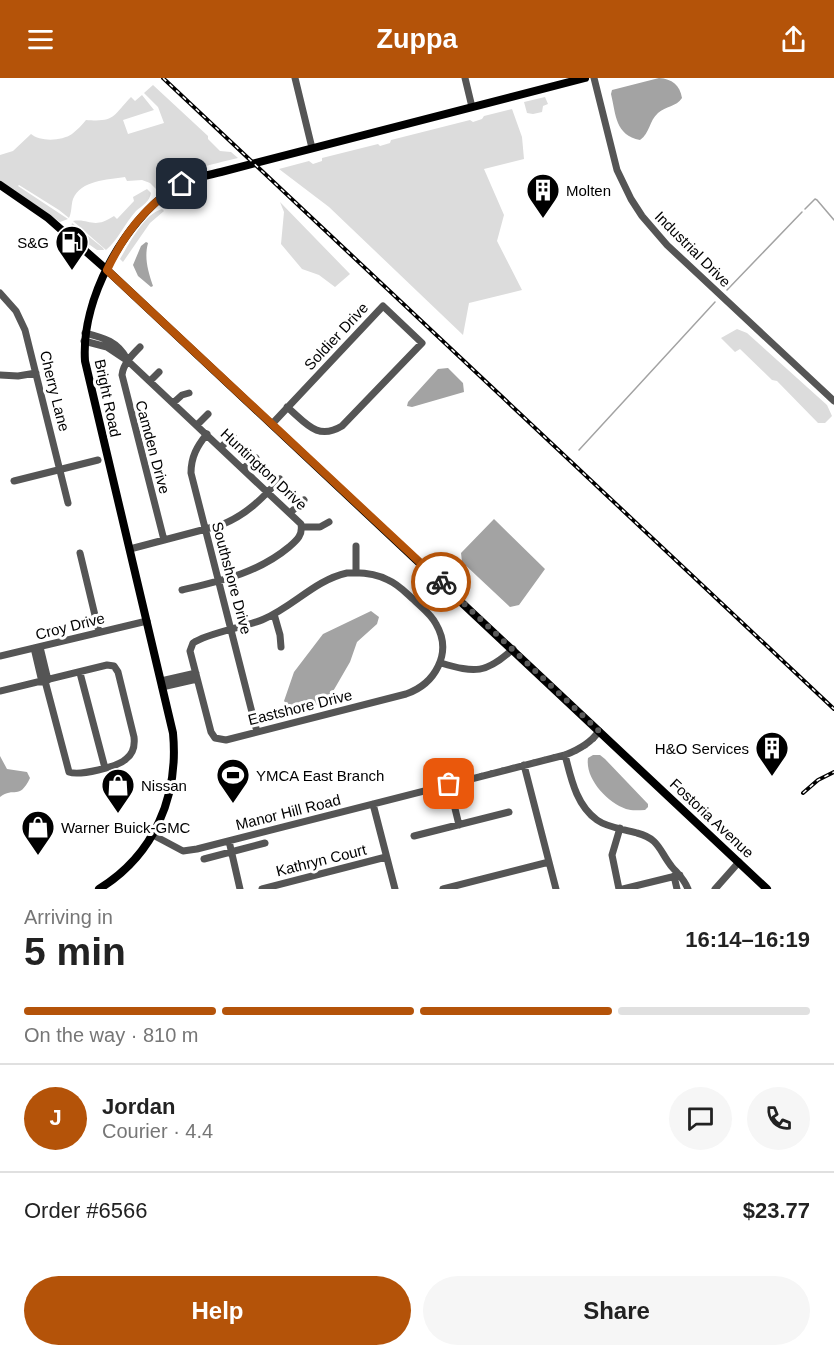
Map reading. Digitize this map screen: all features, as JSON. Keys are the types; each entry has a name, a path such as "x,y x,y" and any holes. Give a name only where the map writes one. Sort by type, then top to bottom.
{"main road":[{"name":"Bright Road","path":"99,889 125,870 153,836 166,808 174,766 173,733 87,372 85,337 92,307 120,245 138,219 174,188 196,178 585,78"},
{"name":"Fostoria Avenue","path":"0,185 48,218 107,270 767,889"}],"street":[{"path":"295,78 312,148"},
{"path":"465,78 472,107"},
{"name":"Industrial Drive","path":"594,78 617,170 642,216 667,245 834,401"},
{"name":"Cherry Lane","path":"0,293 12,306 23,324 68,503"},
{"name":"Soldier Drive","path":"272,424 287,407 383,306 422,343 342,426 334,430 322,433 312,428 287,407"},
{"name":"Huntington Drive","path":"85,337 107,347 128,361 300,521 302,527 298,539 270,560 243,574 182,590"},
{"path":"128,361 140,347"},
{"name":"Camden Drive","path":"128,361 122,372 123,382 164,540"},
{"path":"150,381 159,372"},
{"path":"0,375 18,376 36,373"},
{"path":"173,402 189,393"},
{"path":"197,424 208,414"},
{"name":"Southshore Drive","path":"207,434 195,450 191,469 257,732"},
{"path":"221,447 233,436"},
{"path":"244,468 256,458"},
{"path":"14,481 98,460"},
{"path":"130,549 221,525 258,504 280,479"},
{"path":"291,512 304,500"},
{"path":"302,527 320,527 329,522"},
{"path":"356,546 356,573"},
{"path":"80,553 99,632"},
{"path":"161,684 196,676 190,651 193,643 274,614 327,579 356,573 374,575 393,582 432,617 441,635 441,663 470,670 483,669 496,664 513,650"},
{"path":"274,614 281,647"},
{"name":"Croy Drive","path":"0,656 147,621"},
{"path":"0,691 45,681 80,673 111,665 118,672 133,730 134,744 126,759 105,768 76,774 69,772 45,681 37,648"},
{"name":"Eastshore Drive","path":"196,676 211,732 215,738 226,740 412,692 430,680 441,663"},
{"path":"80,673 105,768"},
{"name":"Manor Hill Road","path":"153,836 183,851 229,841 565,755 586,745 595,738 599,731"},
{"path":"565,755 573,788 597,821 644,835 653,840 688,889"},
{"path":"524,765 556,889"},
{"path":"449,784 459,825"},
{"path":"373,804 395,889"},
{"path":"414,836 509,812"},
{"path":"620,828 612,855 621,889 677,875"},
{"path":"229,841 240,889"},
{"path":"204,859 265,843"},
{"name":"Kathryn Court","path":"262,889 386,857"},
{"path":"443,889 549,862"},
{"path":"715,889 740,862"},
{"path":"677,875 677,889"}],"shaded area":[{"path":"659,78 675,84 682,98 658,113 640,140 626,134 618,123 612,90"},
{"path":"153,85 208,136 208,139 220,151 231,152 238,158 185,173 165,183 157,190 150,183 142,180 127,181 125,177 88,184 73,199 69,218 18,186 68,219 60,222 0,181 0,155 13,151 31,134 45,139 68,136 86,120 103,120 112,117 131,97 135,101 142,95 154,110 123,120 128,134 164,123 158,107 144,93"},
{"path":"545,97 548,104 543,106 542,112 527,113 524,102"},
{"path":"512,109 522,137 524,159 484,169 504,215 497,241 522,290 469,303 463,335 329,207 279,169 309,161 313,164 322,161 322,158 378,144 380,146 390,143 391,140 470,120 473,122 484,116"},
{"path":"147,189 151,193 149,198 106,250 73,221 96,223 114,216 117,219 134,201 133,197"},
{"path":"280,202 350,274 335,287 319,275 302,269 281,244 284,212"},
{"path":"162,209 164,211 150,223 123,262 120,259 143,223"},
{"path":"72,223 104,250 97,250 70,231"},
{"path":"148,243 147,264 153,286 151,287 138,276 133,265 141,246"},
{"path":"737,329 747,333 827,405 832,416 825,423 818,423 777,381 772,380 740,349 735,352 721,338"},
{"path":"448,368 463,383 464,392 412,407 407,406 408,402 438,369"},
{"path":"494,519 545,569 519,605 510,607 462,562 461,553"},
{"path":"371,611 379,617 377,624 357,642 350,662 328,700 309,708 290,708 284,701 294,672 323,634"},
{"path":"600,755 605,759 648,804 645,810 626,809 619,806 599,789 588,766 588,758"},
{"path":"0,756 7,769 27,772 30,778 23,789 0,797"}],"waterway":[{"path":"805,209 815,199 834,220"},
{"path":"727,290 802,212"},
{"path":"579,450 715,302"}],"railway":[{"path":"163,78 834,709"},
{"path":"803,793 818,780 834,772"}],"way so far":[{"path":"441,582 599,731 595,738 571,753 449,784"}],"place":[{"name":"Molten","path":"543,219"},
{"name":"S&G","path":"72,271"},
{"name":"H&O Services","path":"772,777"},
{"name":"YMCA East Branch","path":"233,804"},
{"name":"Nissan","path":"118,814"},
{"name":"Warner Buick-GMC","path":"38,856"}],"route":[{"path":"182,184 161,198 138,219 125,236 107,270 441,582"}]}
